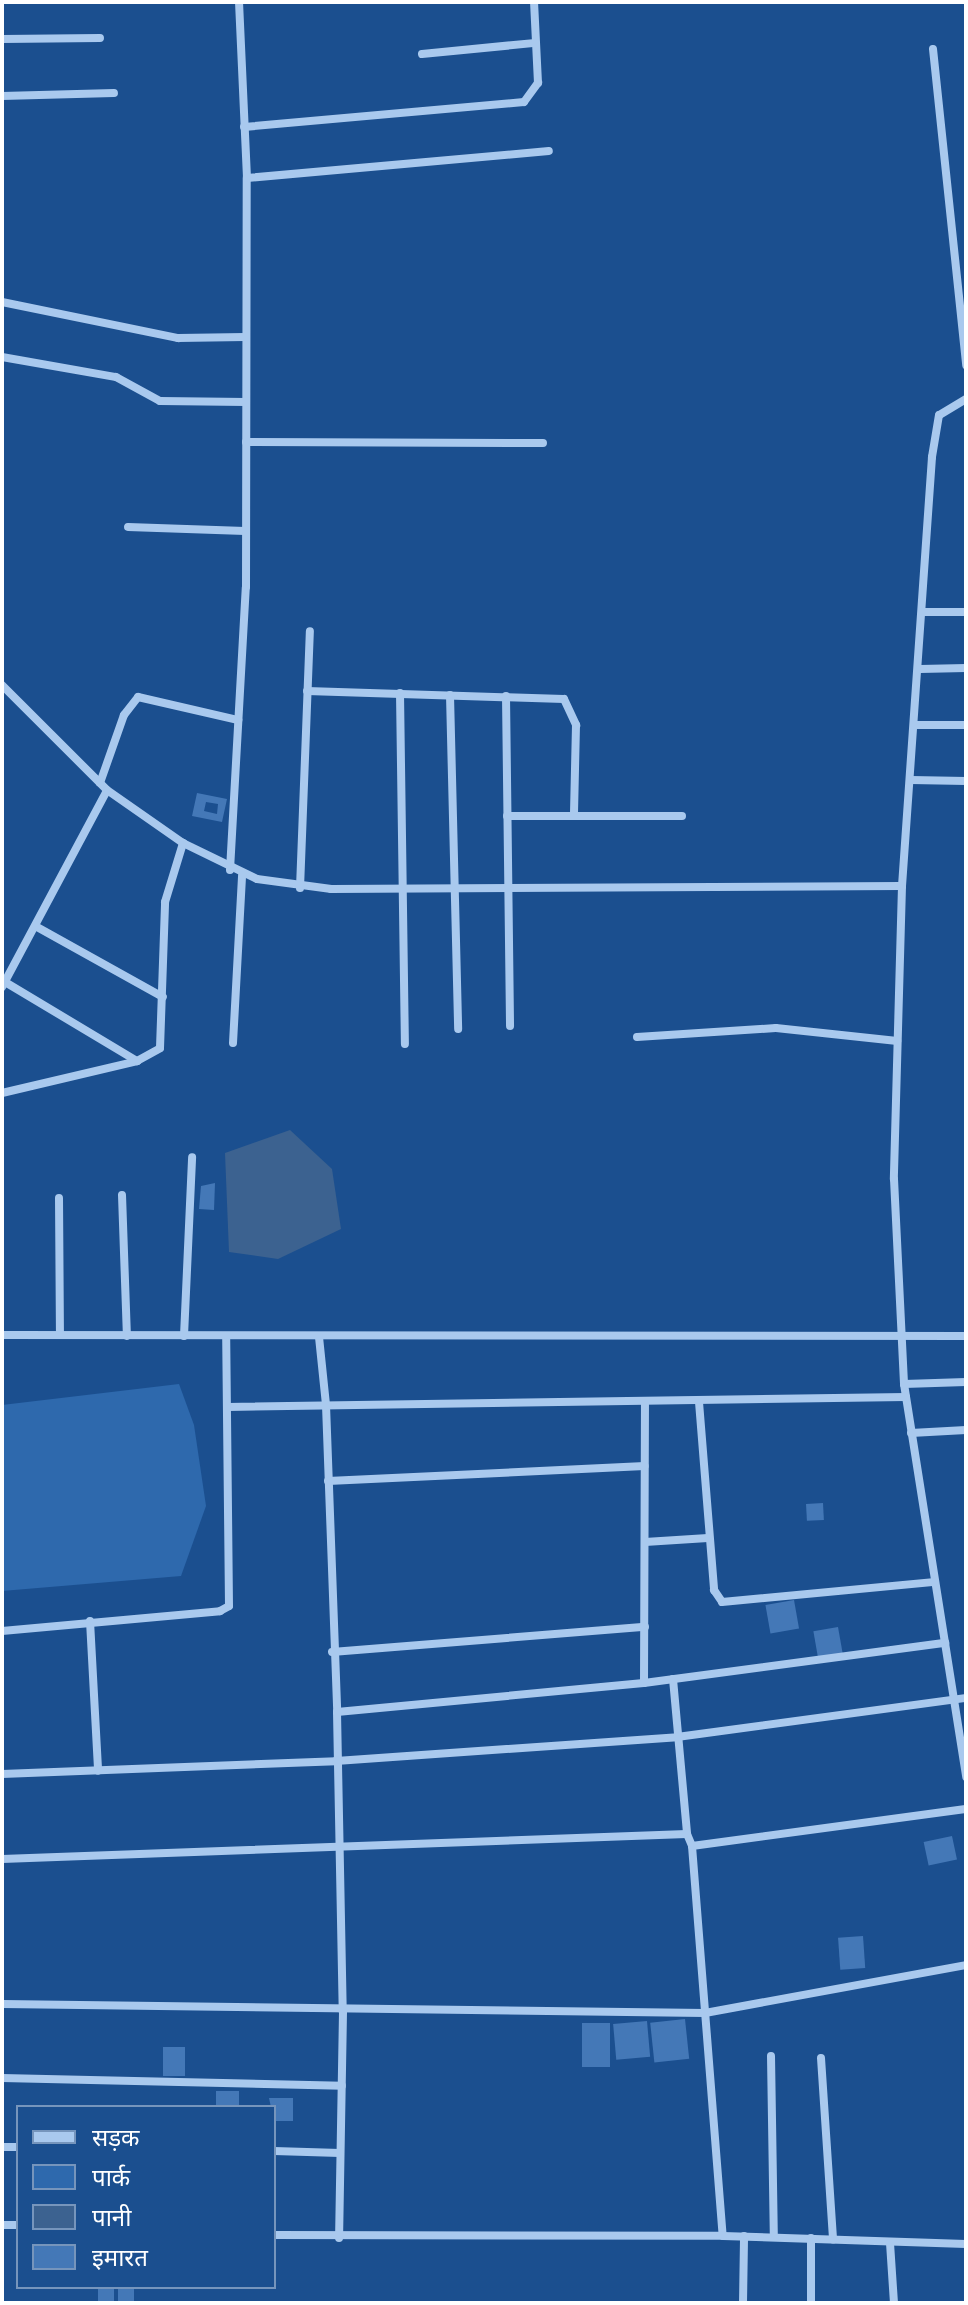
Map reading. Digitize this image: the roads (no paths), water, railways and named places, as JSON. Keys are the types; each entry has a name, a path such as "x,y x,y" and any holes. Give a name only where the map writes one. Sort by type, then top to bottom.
{"street":[{"path":"230,870 246,442 247,178 239,2"},
{"path":"244,127 524,102 538,83 534,2"},
{"path":"2,39 100,38"},
{"path":"422,54 535,43"},
{"path":"933,49 966,365"},
{"path":"2,96 114,93"},
{"path":"247,178 549,151"},
{"path":"2,302 178,338 245,337"},
{"path":"2,357 116,377 160,401 246,402"},
{"path":"966,399 949,406 935,426 925,612 902,886 894,1179 904,1384 945,1643 961,1698 966,1777"},
{"path":"246,442 543,443"},
{"path":"128,527 245,531"},
{"path":"925,612 966,612"},
{"path":"300,888 310,631"},
{"path":"920,669 966,668"},
{"path":"2,685 107,790 183,843 242,875 300,888 902,886"},
{"path":"307,691 506,696 569,702 576,725 574,816"},
{"path":"400,693 405,1044"},
{"path":"450,695 452,887 458,1029"},
{"path":"506,696 510,1026"},
{"path":"100,783 124,715 138,697 238,720"},
{"path":"916,725 966,725"},
{"path":"911,780 966,781"},
{"path":"107,790 37,927 4,984 137,1061"},
{"path":"507,816 682,816"},
{"path":"2,1093 137,1061 153,1054 164,1039 165,902 183,843"},
{"path":"233,1043 242,875"},
{"path":"37,927 163,997"},
{"path":"637,1037 776,1028 897,1041"},
{"path":"184,1336 192,1157"},
{"path":"122,1195 127,1336"},
{"path":"59,1198 60,1335"},
{"path":"2,1335 966,1336"},
{"path":"2,1631 220,1611 229,1606 226,1336"},
{"path":"319,1337 326,1405 332,1652 337,1712 343,2012 339,2238"},
{"path":"904,1384 966,1382"},
{"path":"228,1407 906,1397"},
{"path":"699,1402 714,1590 728,1605 935,1582"},
{"path":"644,1683 645,1403"},
{"path":"911,1433 966,1430"},
{"path":"328,1481 645,1466"},
{"path":"645,1542 708,1538"},
{"path":"90,1621 98,1771"},
{"path":"332,1652 645,1627"},
{"path":"337,1712 644,1683 945,1643"},
{"path":"673,1679 687,1834 692,1846 723,2236"},
{"path":"2,1774 336,1761 677,1737 961,1698"},
{"path":"692,1846 966,1809"},
{"path":"2,1859 687,1834"},
{"path":"2,2004 343,2012 705,2013 966,1965"},
{"path":"771,2056 774,2237"},
{"path":"821,2058 833,2240"},
{"path":"2,2078 342,2086"},
{"path":"276,2151 340,2153"},
{"path":"276,2235 339,2238 744,2236 966,2244"},
{"path":"743,2303 744,2236"},
{"path":"811,2238 811,2303"},
{"path":"890,2243 894,2303"}],"water":[{"path":"290,1130 332,1169 341,1229 278,1259 229,1252 225,1153"}]}
